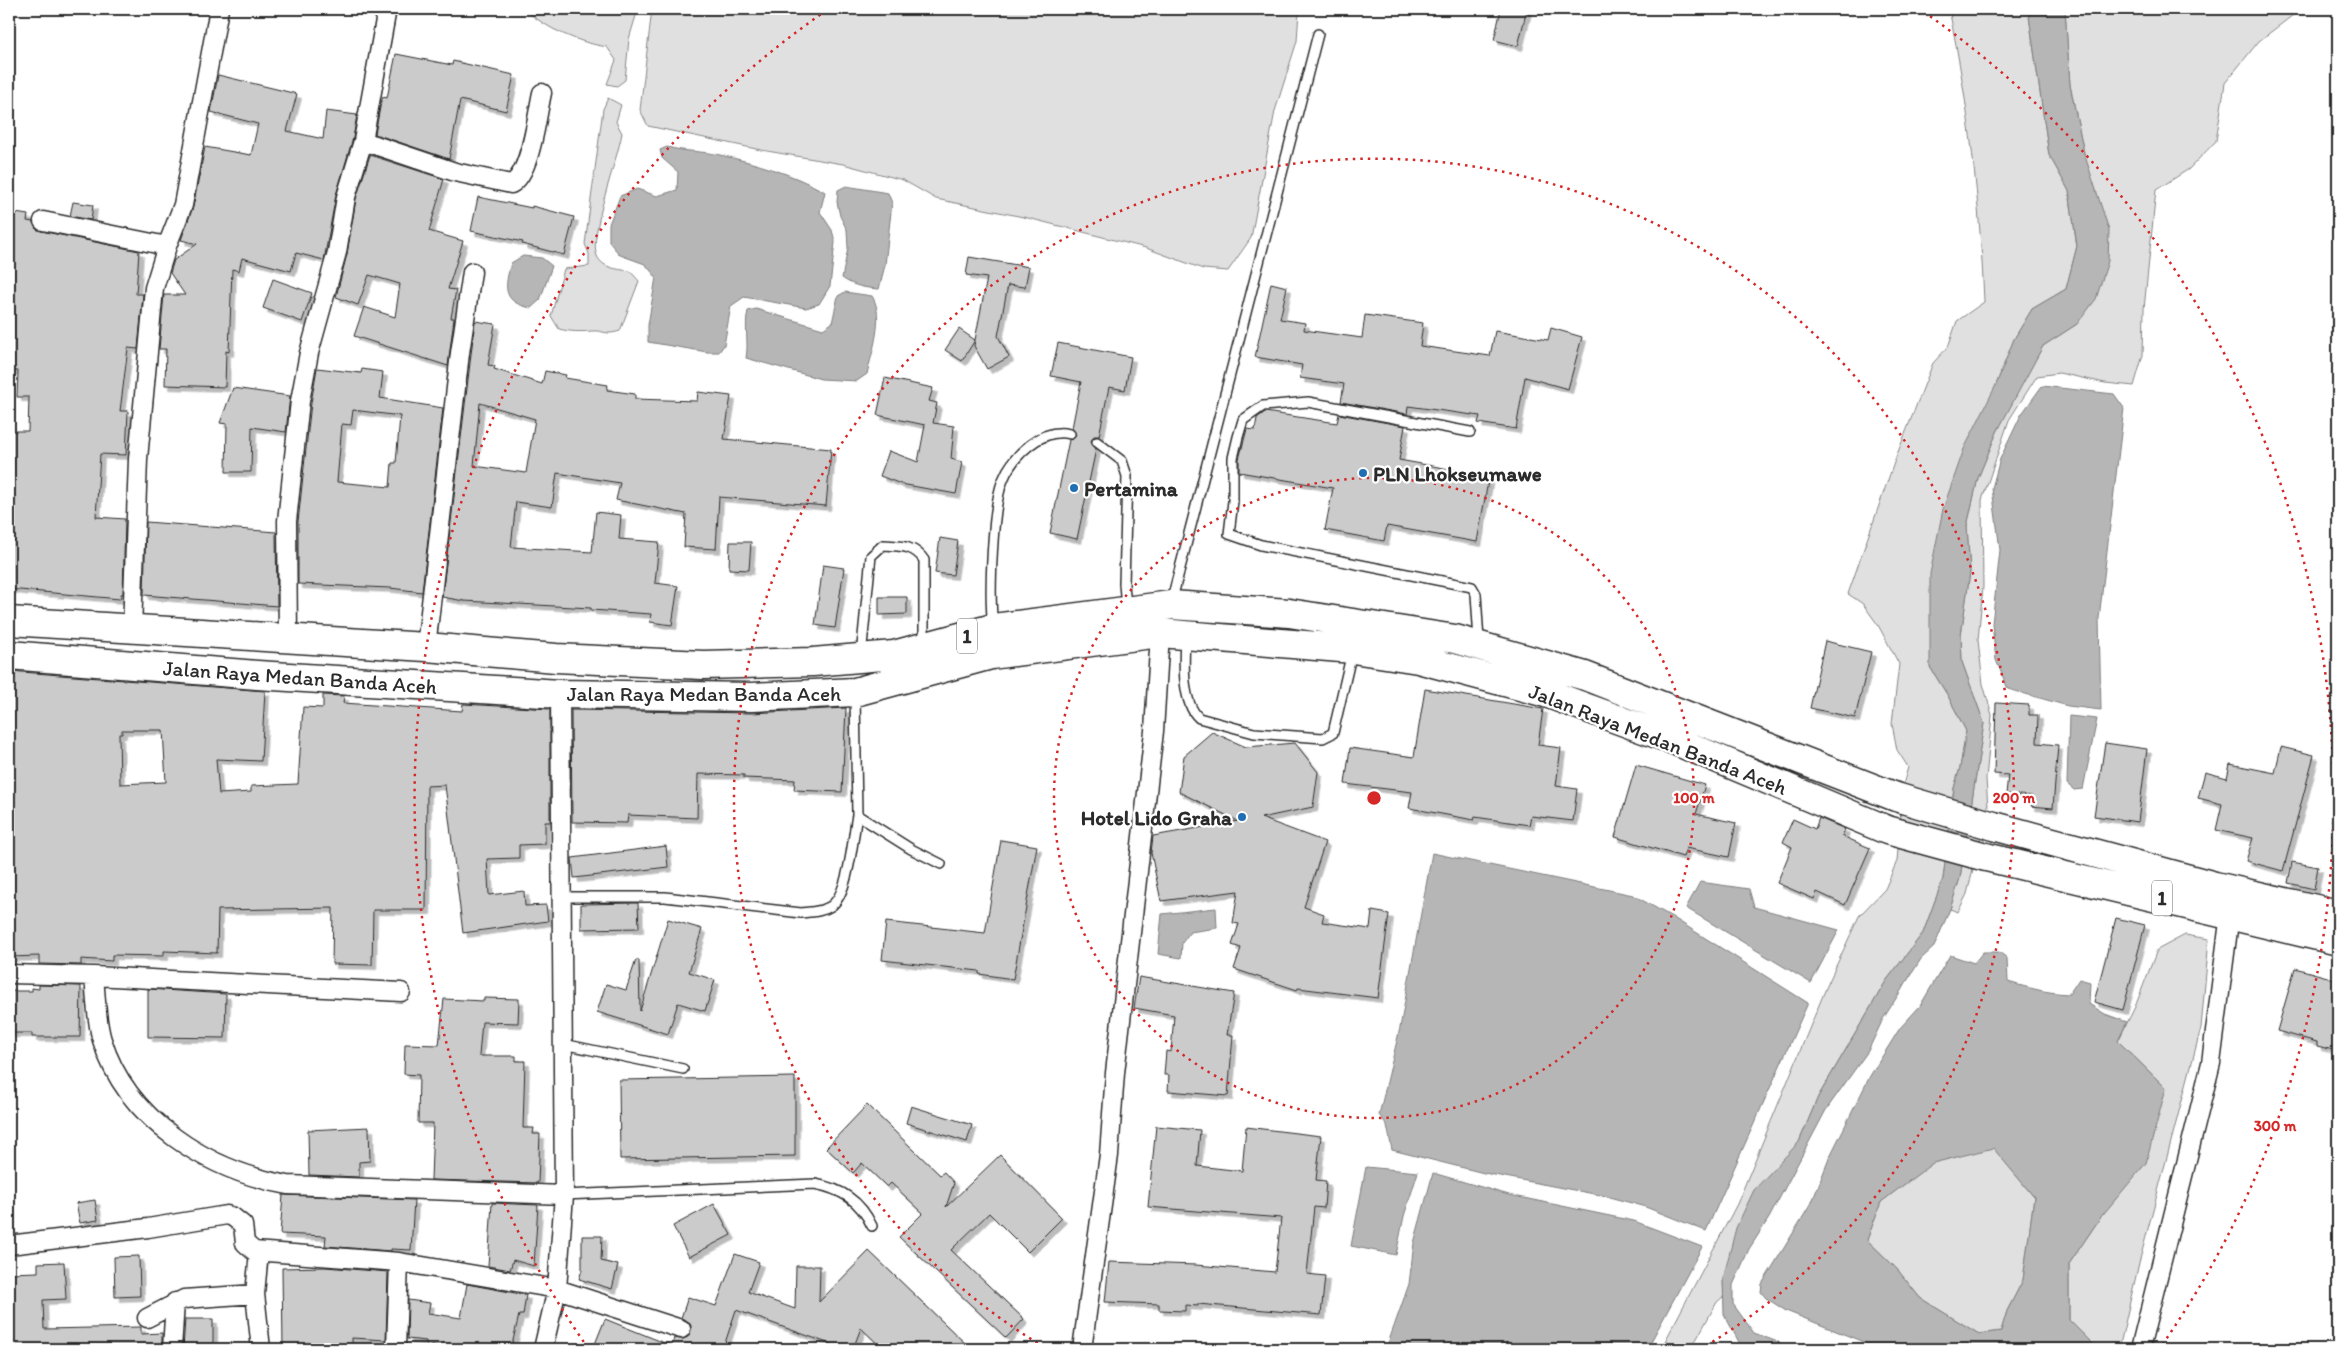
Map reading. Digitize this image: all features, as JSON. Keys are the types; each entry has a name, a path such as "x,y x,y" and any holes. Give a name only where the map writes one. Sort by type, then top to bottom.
{"highway":[{"name":"Jalan Raya Medan Banda Aceh","path":"9,655 257,675 560,694 752,697 855,692 992,642 1126,610 1171,605 1289,613 1418,659 1546,693 1671,739 1887,830 1986,857 2338,941"},
{"name":"Jalan Raya Medan Banda Aceh","path":"9,621 426,647 556,658 703,665 861,659 894,655 924,646 1173,634 1455,639 1585,676 1896,797 1994,826 2215,886 2338,914"},
{"path":"1671,739 1679,712"}],"street":[{"path":"132,630 141,430 154,288 167,246 183,205 219,9"},
{"path":"288,639 287,522 300,401 309,353 337,252 346,197 363,141 387,9"},
{"path":"363,141 455,172 511,184 520,176 526,165 542,92"},
{"path":"43,221 167,246"},
{"path":"426,647 460,353 472,272"},
{"path":"1082,1349 1109,1155 1115,1073 1154,731 1173,634"},
{"path":"543,1349 557,1288 564,1195 560,694"},
{"path":"2140,1349 2211,1063 2230,914"},
{"path":"9,974 94,976 401,992"},
{"path":"94,976 101,1039 115,1073 135,1101 176,1140 232,1170 257,1179 288,1185 564,1195"},
{"path":"9,1245 227,1216 233,1217 243,1225 245,1243 254,1251 399,1262 557,1288 681,1328"},
{"path":"259,1252 255,1294 261,1349"},
{"path":"396,1349 399,1262"},
{"path":"147,1318 184,1298 255,1294"},
{"path":"172,1349 175,1302"}],"lane":[{"path":"1171,605 1318,34"},
{"path":"1470,432 1308,402 1264,406 1243,420 1238,437 1233,458 1233,501 1229,534 1261,545 1472,587 1476,594 1479,647"},
{"path":"992,642 993,557 998,499 1003,479 1015,462 1039,438 1053,433 1070,434"},
{"path":"1097,442 1122,461 1127,476 1124,584 1126,610"},
{"path":"861,659 871,556 883,545 908,546 918,552 924,560 924,646"},
{"path":"1173,634 1191,709 1199,718 1254,733 1323,738 1333,733 1355,636"},
{"path":"562,897 665,897 801,913 819,912 831,906 839,899 845,880 857,815 855,692"},
{"path":"857,815 910,849 941,864"},
{"path":"564,1044 683,1069"},
{"path":"564,1195 815,1184 833,1188 851,1197 867,1216 872,1226"}],"shaded area":[{"path":"524,9 638,9 629,39 625,80 617,86 607,84 616,60 607,47 584,42 562,34 542,23"},
{"path":"652,9 1297,9 1299,11 1297,41 1275,111 1251,238 1228,271 1203,269 1146,248 1028,218 936,199 903,180 843,164 761,150 648,126 640,110"},
{"path":"1949,9 2028,9 2049,155 2069,191 2077,246 2066,289 2032,309 2014,339 1996,385 1930,667 1966,731 1960,768 1954,788 1943,879 1923,933 1886,981 1818,1097 1799,1142 1723,1279 1724,1296 1717,1302 1691,1349 1661,1349 1737,1204 1826,988 1859,916 1885,889 1897,861 1903,785 1908,767 1897,750 1892,724 1899,664 1878,625 1863,604 1848,594 1896,457 1933,363 1948,347 1957,321 1984,302 1980,228 1968,118"},
{"path":"2028,9 2065,9 2070,85 2084,153 2109,230 2108,261 2096,299 2077,324 2043,346 1997,432 1978,478 1967,526 1970,572 1961,635 1962,662 1984,723 1960,878 1950,909 1934,947 1921,959 1883,1019 1868,1051 1826,1110 1769,1218 1749,1249 1733,1285 1733,1304 1754,1333 1796,1349 1755,1349 1740,1344 1724,1314 1723,1279 1736,1228 1754,1190 1799,1142 1818,1097 1886,981 1923,933 1943,879 1954,788 1960,768 1966,731 1930,667 1930,574 1943,509 1964,449 1996,385 2014,339 2032,309 2066,289 2077,246 2069,191 2049,155"},
{"path":"2065,9 2301,9 2259,41 2225,83 2216,141 2189,169 2156,190 2144,309 2143,355 2134,386 2105,383 2059,373 2037,376 2009,420 1982,500 1983,587 1978,640 1983,684 1992,715 1986,779 1988,807 1967,894 1958,912 1950,909 1960,878 1984,723 1962,662 1961,635 1970,572 1967,526 1978,478 1997,432 2018,390 2043,346 2077,324 2084,153 2070,85"},
{"path":"608,98 621,105 616,122 622,133 600,215 595,246 597,256 603,264 611,268 630,271 639,281 620,331 608,333 563,330 559,329 551,316 564,269 589,266 589,254 585,244 603,109"},
{"path":"667,147 714,154 747,162 787,174 825,192 820,212 832,230 835,242 830,286 819,304 806,308 744,297 731,306 724,345 719,352 707,352 648,342 648,325 656,277 645,264 620,255 609,242 609,224 620,196 637,189 657,196 677,190 678,172 662,158 660,150"},
{"path":"846,186 888,193 892,203 885,265 879,289 859,286 842,278 848,248 847,230 840,216 837,202 838,190"},
{"path":"523,256 542,258 552,266 540,300 531,308 510,298 507,287 511,263"},
{"path":"845,292 872,296 876,304 876,334 867,374 857,381 821,379 746,358 748,311 756,309 823,329 832,323 838,296"},
{"path":"2042,386 2114,394 2124,408 2099,618 2101,710 2068,706 2008,689 1996,660 1992,624 2000,550 1992,488 2000,459 2021,415"},
{"path":"2069,716 2097,719 2083,789 2074,790 2067,784"},
{"path":"1432,853 1633,895 1672,917 1808,1003 1706,1231 1643,1206 1605,1196 1484,1173 1392,1150 1387,1125 1379,1115 1400,1028"},
{"path":"1700,882 1749,889 1754,907 1839,930 1811,983 1686,908"},
{"path":"1216,908 1217,928 1190,932 1182,943 1181,958 1158,954 1162,914"},
{"path":"2185,935 2209,939 2201,1028 2139,1263 2119,1349 2098,1349 2069,1320 2069,1264 2100,1218 2166,1088 2118,1041 2135,1007 2157,950"},
{"path":"1983,952 1999,952 2007,958 2008,982 2046,991 2069,994 2079,979 2090,982 2089,1004 2105,1014 2127,1022 2118,1041 2166,1088 2146,1163 2100,1218 2069,1264 2069,1320 2098,1349 1881,1349 1786,1311 1766,1298 1761,1292 1762,1284 1812,1202 1830,1156 1870,1076 1900,1028 1920,1006 1950,955 1974,963","holes":["1993,1148 2034,1197 2023,1280 2007,1311 2001,1331 1979,1334 1920,1298 1897,1269 1867,1240 1881,1202 1933,1163"]},
{"path":"1993,1147 2034,1197 2023,1280 2007,1311 2001,1331 1979,1334 1920,1298 1897,1269 1867,1240 1881,1202 1933,1162"},
{"path":"1366,1167 1418,1172 1404,1216 1396,1255 1351,1246"},
{"path":"1433,1173 1509,1195 1634,1221 1702,1247 1647,1349 1386,1349 1409,1284 1414,1243"}],"building":[{"path":"1501,9 1527,9 1518,46 1494,40"},
{"path":"396,54 452,65 453,61 514,75 506,111 460,100 449,159 375,134 381,102 383,97 387,98"},
{"path":"218,75 297,94 287,131 323,139 326,111 357,115 353,138 336,195 324,260 296,253 291,271 242,258 239,271 232,269 229,352 226,351 225,387 165,385 166,349 159,349 164,295 185,295 170,273 174,260 197,244 181,240 193,207 205,147 251,155 258,124 211,112"},
{"path":"370,155 444,179 429,231 463,241 448,289 456,290 451,318 454,318 448,366 354,336 364,307 395,317 400,284 369,275 358,305 336,297 347,254 356,199"},
{"path":"478,197 532,208 532,206 574,217 564,255 522,244 523,242 471,231"},
{"path":"73,202 93,205 91,220 70,216"},
{"path":"9,212 28,215 27,221 33,222 36,229 41,231 139,251 136,294 143,294 138,349 128,348 120,411 128,411 126,455 100,454 96,517 125,519 123,594 121,594 120,599 9,589 9,562 14,503 9,503 10,431 28,431 29,397 17,397 18,371 9,370"},
{"path":"969,257 1029,267 1025,287 1008,285 998,336 1009,357 987,369 974,346 987,278 966,275"},
{"path":"273,279 312,293 302,322 263,308"},
{"path":"1271,283 1287,287 1280,319 1305,323 1304,330 1362,338 1365,315 1423,323 1420,346 1490,356 1495,331 1548,340 1551,328 1582,337 1568,389 1525,377 1516,429 1478,423 1480,416 1408,406 1407,414 1341,402 1344,384 1300,378 1302,365 1255,357"},
{"path":"475,321 495,324 488,365 495,366 494,369 542,384 545,371 566,375 565,378 608,385 607,390 635,394 635,399 697,401 698,392 731,396 724,439 831,449 826,506 719,497 716,549 684,547 686,514 616,500 620,483 557,473 552,507 516,502 511,547 592,552 596,512 621,515 619,539 659,542 655,583 678,586 672,625 650,622 651,614 591,610 591,608 464,601 442,597","holes":["480,403 535,419 526,473 474,466"]},
{"path":"959,329 975,340 962,361 945,350"},
{"path":"1058,343 1131,357 1125,390 1109,387 1099,436 1094,436 1091,441 1096,449 1077,539 1050,533 1069,440 1076,435 1072,428 1081,382 1051,376"},
{"path":"317,368 361,373 362,369 383,372 380,398 443,408 422,592 390,588 298,584 298,522 311,403","holes":["353,410 400,416 396,463 392,463 390,487 337,482 342,424 351,425"]},
{"path":"885,378 933,388 929,401 937,403 933,423 954,426 951,459 962,462 956,494 901,484 880,476 889,451 918,462 925,425 877,415"},
{"path":"233,388 290,396 286,432 252,427 251,472 226,472 227,424 220,423"},
{"name":"PLN Lhokseumawe","path":"1265,412 1337,423 1339,414 1405,426 1399,460 1489,476 1477,542 1387,526 1384,541 1325,530 1333,488 1239,472 1239,459 1247,429 1255,430 1257,418"},
{"path":"146,522 276,532 277,606 144,595"},
{"path":"940,538 958,541 953,575 935,573"},
{"path":"730,542 751,542 749,570 729,569"},
{"path":"823,565 844,568 835,628 815,625"},
{"path":"879,597 907,597 907,614 879,615"},
{"path":"1825,641 1871,652 1855,718 1810,708"},
{"path":"9,671 265,691 261,761 216,759 219,794 251,792 251,786 298,784 303,707 323,708 323,695 344,696 343,703 462,711 463,704 550,709 550,822 545,822 545,844 519,845 519,858 487,859 489,895 524,891 525,906 546,905 548,921 463,933 445,785 427,786 426,910 373,910 372,965 332,964 333,908 218,910 217,953 164,951 164,956 112,955 112,961 81,959 81,965 39,964 39,956 9,957","holes":["122,730 163,730 166,782 120,784 119,734 122,734"]},
{"path":"1425,689 1543,709 1538,745 1561,748 1556,786 1577,789 1573,821 1531,816 1529,825 1475,817 1474,820 1409,808 1412,792 1345,784 1350,748 1414,757"},
{"path":"1996,703 2029,705 2029,715 2038,715 2037,743 2058,745 2053,808 2031,806 2032,796 2006,794 2008,775 1994,774"},
{"path":"846,708 842,792 794,790 795,780 744,778 744,775 698,774 697,818 628,815 627,823 572,822 571,710 752,713"},
{"path":"1212,732 1246,747 1295,743 1318,772 1313,807 1261,818 1325,842 1304,907 1324,914 1322,922 1370,929 1372,911 1389,914 1378,998 1298,988 1297,990 1234,969 1241,948 1232,945 1239,924 1233,923 1238,891 1161,901 1151,853 1153,836 1238,821 1179,792 1184,756"},
{"path":"2105,743 2147,749 2138,822 2094,816"},
{"path":"2281,747 2314,755 2283,871 2246,861 2253,838 2216,830 2222,804 2198,798 2205,772 2227,778 2230,764 2275,773"},
{"path":"1636,765 1705,785 1696,814 1736,823 1729,857 1686,848 1683,857 1615,837"},
{"path":"1819,818 1845,829 1842,836 1870,848 1845,905 1817,892 1814,899 1777,883 1792,847 1783,842 1793,819 1815,829"},
{"path":"1001,840 1037,846 1013,979 979,974 979,971 882,960 886,922 985,933"},
{"path":"666,846 668,867 574,878 572,858"},
{"path":"2292,862 2318,867 2314,889 2288,883"},
{"path":"638,903 639,928 581,929 581,904"},
{"path":"2116,918 2145,925 2123,1010 2094,1002"},
{"path":"668,919 702,929 689,972 715,980 705,1011 678,1003 668,1034 597,1012 606,984 626,990 636,960 639,960 640,1011"},
{"path":"2295,968 2338,980 2338,1051 2317,1046 2317,1042 2277,1031"},
{"path":"1139,977 1234,993 1227,1035 1233,1035 1228,1096 1168,1091 1169,1075 1164,1075 1166,1051 1171,1052 1174,1015 1134,1008"},
{"path":"39,985 81,986 80,1037 32,1037 32,1033 9,1033 9,991 32,991 32,988 39,989"},
{"path":"148,989 226,994 225,1038 148,1037"},
{"path":"484,998 519,999 518,1023 482,1022 479,1056 516,1056 516,1061 525,1061 523,1128 534,1128 533,1134 540,1134 538,1183 431,1180 433,1123 418,1123 419,1075 404,1074 405,1044 439,1045 444,999 484,1001"},
{"path":"795,1077 795,1156 620,1159 619,1080"},
{"path":"867,1105 940,1175 944,1172 954,1183 946,1207 1000,1155 1062,1218 1028,1252 989,1213 951,1250 1024,1319 1006,1338 899,1237 923,1213 891,1183 887,1187 862,1163 853,1173 826,1148"},
{"path":"911,1106 972,1125 967,1142 906,1123"},
{"path":"1156,1126 1200,1130 1197,1166 1242,1171 1246,1127 1321,1136 1316,1180 1326,1181 1324,1208 1314,1207 1307,1274 1325,1276 1321,1315 1198,1304 1198,1306 1185,1305 1185,1311 1159,1310 1159,1304 1105,1302 1109,1262 1196,1265 1275,1272 1281,1218 1148,1207"},
{"path":"369,1127 370,1161 359,1162 359,1177 309,1175 308,1130"},
{"path":"283,1195 414,1200 411,1250 391,1249 391,1251 325,1246 326,1236 280,1234"},
{"path":"95,1200 98,1220 80,1223 76,1203"},
{"path":"492,1203 538,1205 534,1266 513,1260 510,1270 488,1266"},
{"path":"714,1204 731,1235 689,1257 673,1226"},
{"path":"582,1236 602,1236 601,1261 618,1265 612,1289 579,1279 582,1270"},
{"path":"869,1251 971,1349 883,1349 861,1328 853,1349 844,1349 736,1310 723,1349 593,1349 605,1319 672,1346 674,1338 683,1339 688,1337 691,1326 689,1322 681,1318 688,1297 716,1306 735,1254 759,1262 748,1292 795,1309 796,1266 820,1266 819,1302"},
{"path":"139,1256 140,1296 115,1297 114,1257"},
{"path":"64,1262 66,1299 43,1300 44,1329 141,1327 141,1334 162,1333 162,1349 115,1349 115,1347 9,1349 9,1273 38,1272 38,1263"},
{"path":"325,1267 388,1272 386,1340 352,1338 352,1349 283,1349 282,1268"},
{"path":"467,1284 526,1295 523,1315 519,1315 511,1349 457,1349 426,1344 426,1341 407,1339 408,1300 430,1303 428,1313 461,1318"},
{"path":"185,1319 213,1319 213,1349 183,1349"}],"place":[{"name":"PLN Lhokseumawe","path":"1363,473"},
{"name":"Pertamina","path":"1074,488"},
{"name":"Hotel Lido Graha","path":"1242,817"}]}
